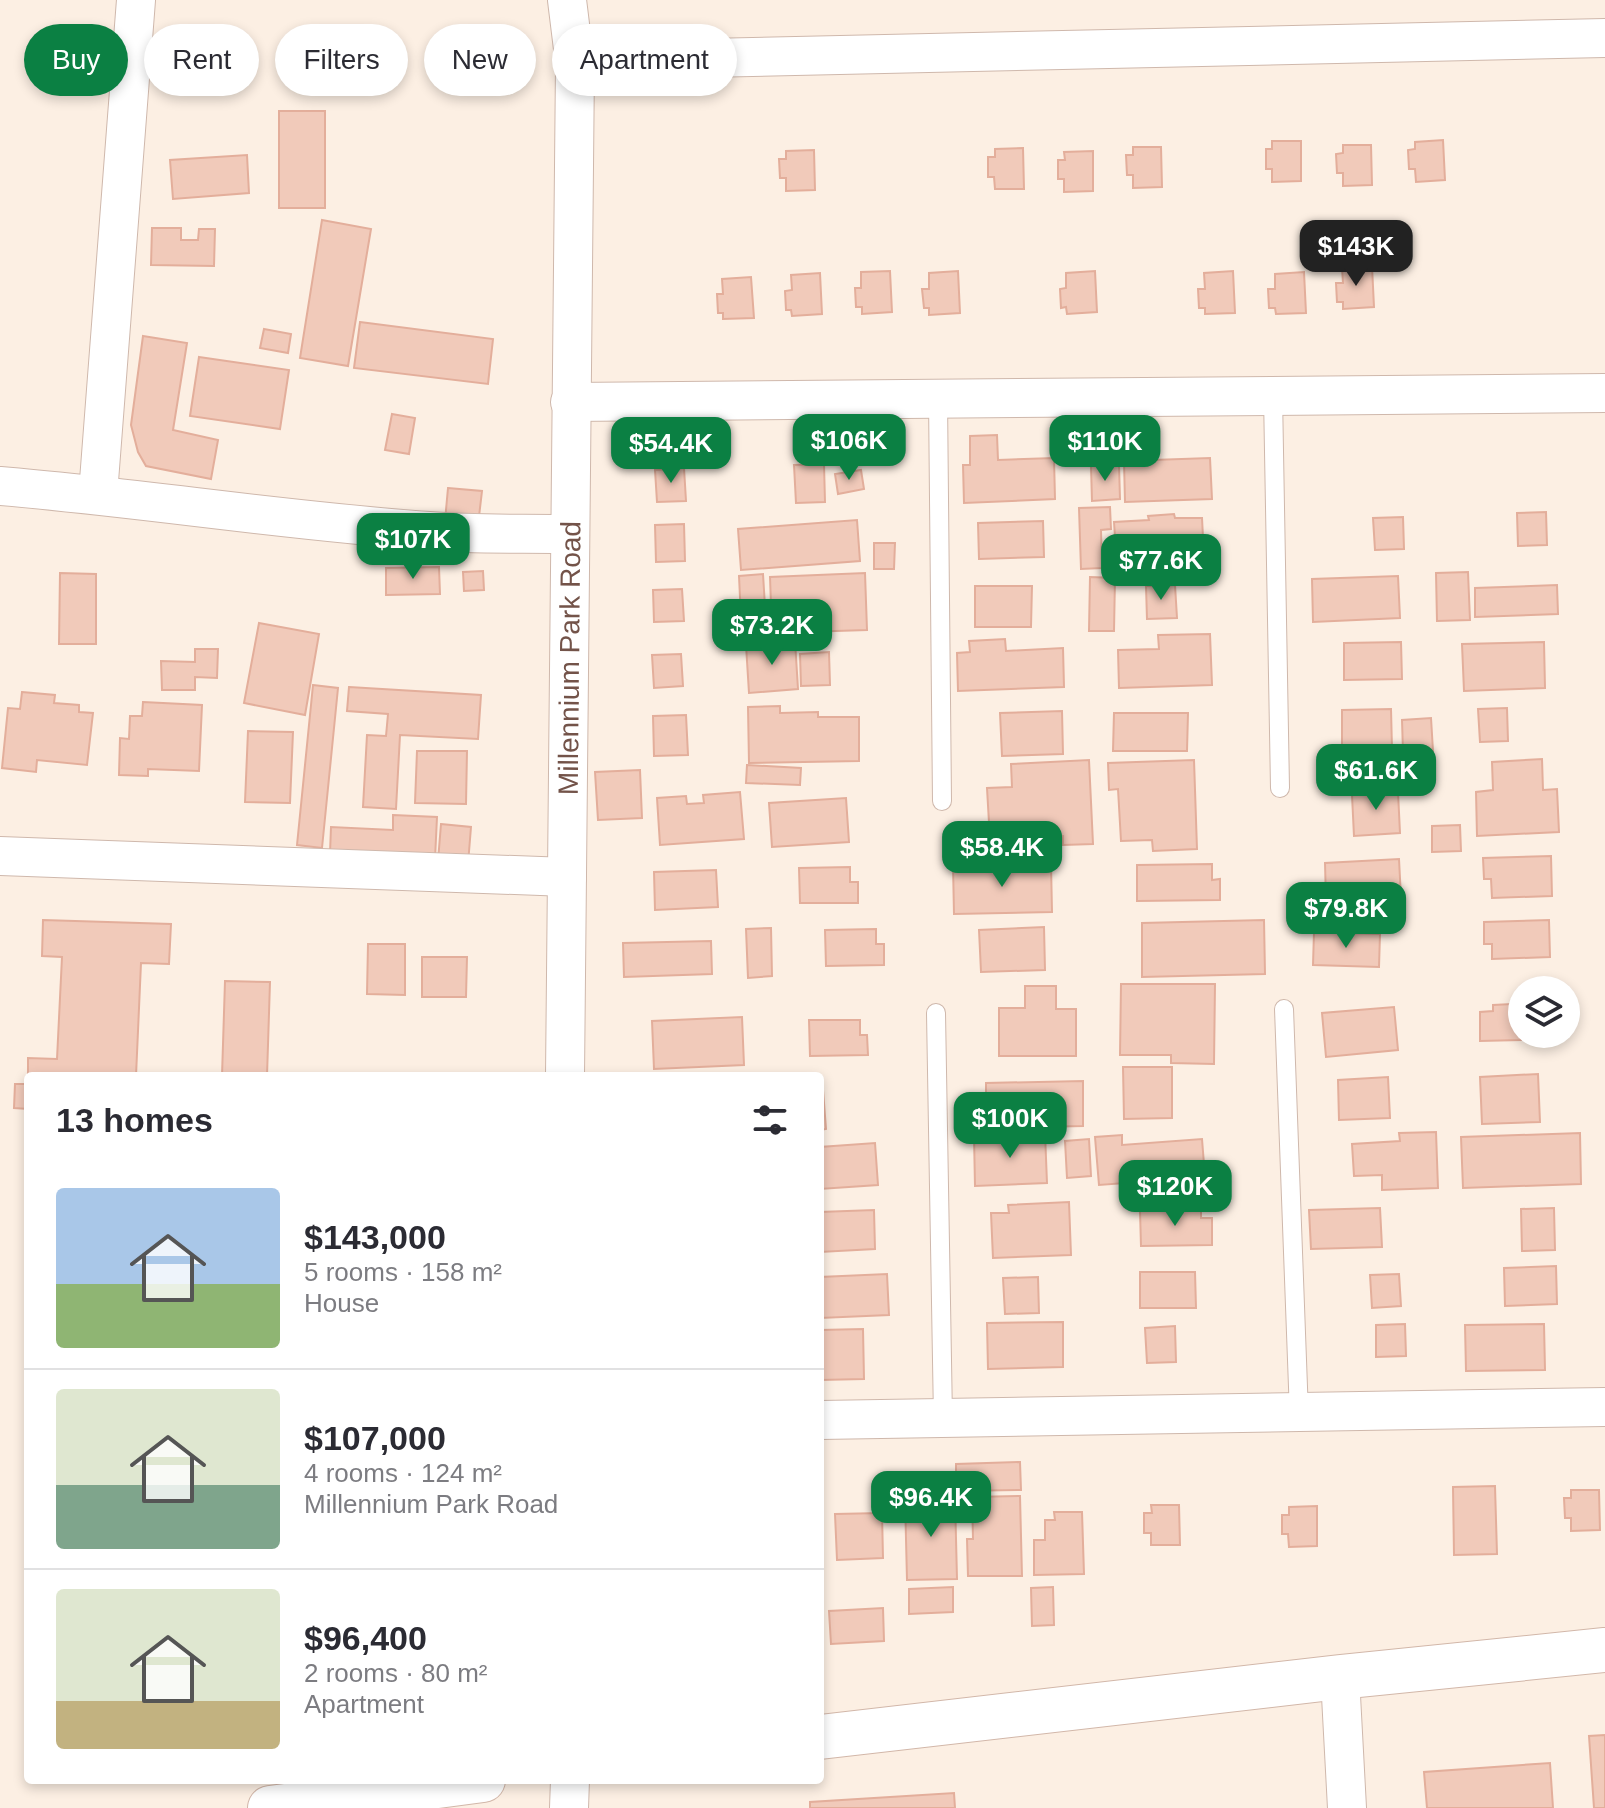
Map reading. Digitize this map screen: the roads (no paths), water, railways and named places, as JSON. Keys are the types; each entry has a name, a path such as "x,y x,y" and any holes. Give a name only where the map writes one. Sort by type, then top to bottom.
{"street":[{"path":"98,494 136,0"},
{"name":"Millennium Park Road","path":"567,0 570,24"},
{"path":"737,57 1605,38"},
{"name":"Millennium Park Road","path":"565,1072 575,96"},
{"path":"570,402 1605,393"},
{"path":"0,486 434,532 569,534"},
{"path":"0,856 567,877"},
{"path":"824,1420 1605,1407"},
{"path":"824,1737 1605,1650"},
{"path":"1340,1677 1347,1808"},
{"path":"270,1808 453,1784"},
{"path":"569,1808 570,1784"}],"lane":[{"path":"1273,395 1280,788"},
{"path":"938,397 942,801"},
{"path":"1284,1009 1299,1414"},
{"path":"936,1013 943,1418"}]}
